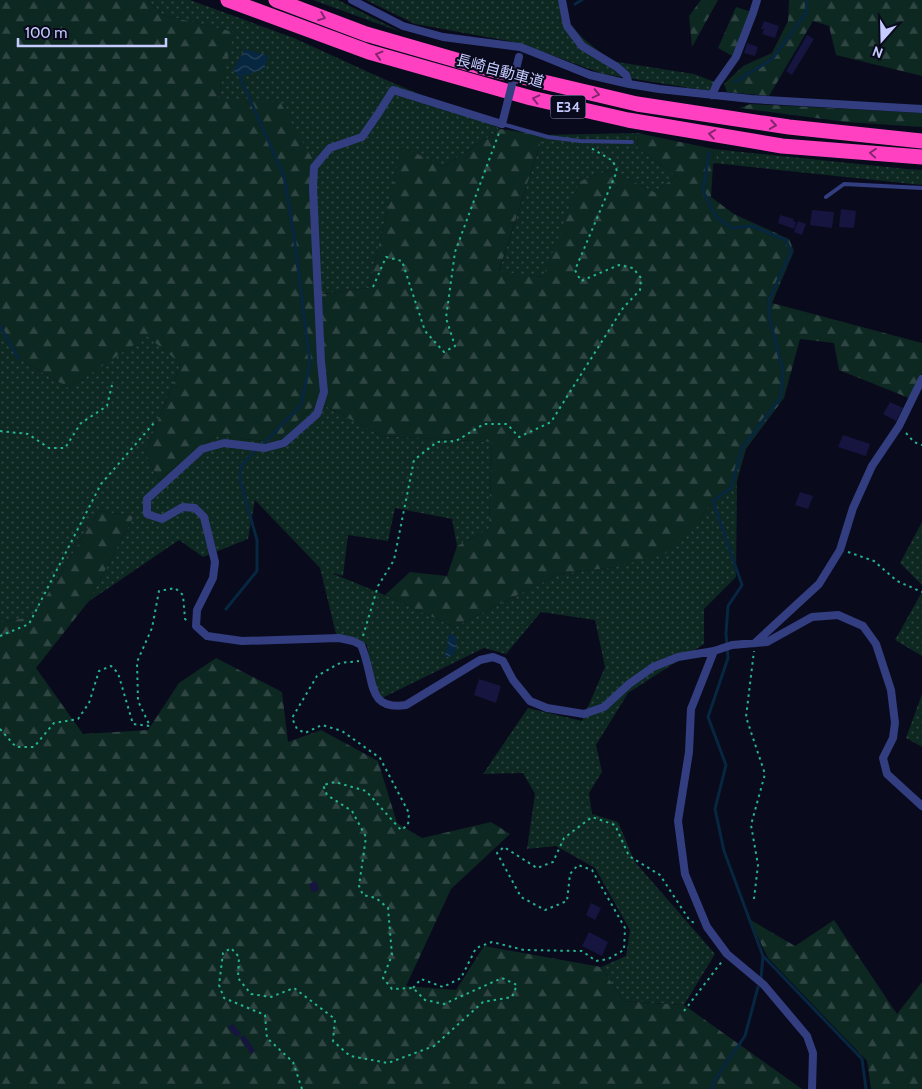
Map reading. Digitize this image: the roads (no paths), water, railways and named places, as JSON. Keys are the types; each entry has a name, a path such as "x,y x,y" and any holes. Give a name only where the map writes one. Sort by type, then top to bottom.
{"highway":[{"name":"長崎自動車道","path":"228,0 369,52 531,98 628,120 782,146 922,157"},
{"name":"長崎自動車道","path":"276,0 366,34 484,68 637,104 789,127 922,141"}],"street":[{"path":"352,0 402,26 443,37 520,47 590,75 630,84 751,100 922,109"},
{"path":"562,0 566,26 582,46 617,67 626,75 630,84"},
{"path":"712,95 717,84 736,57 757,0"},
{"path":"520,47 502,124 392,90 362,137 330,148 314,167 313,188 324,392 317,414 284,443 265,448 224,443 202,449 148,499 147,514 162,519 183,507 195,508 204,517 215,562 214,578 197,610 196,626 207,636 242,641 339,638 353,641 361,645 373,692 383,703 395,706 406,705 480,660 493,657 503,661 513,680 530,701 547,708 584,714 604,707 629,684 653,667 678,656 767,642 812,617 838,615 863,626 876,644 891,690 895,723 893,738 884,758 887,774 922,806"},
{"path":"755,643 819,584 840,550 853,508 872,466 899,426 922,379"},
{"path":"717,650 691,709 689,752 678,821 685,874 707,927 727,954 764,985 807,1036 813,1053 812,1089"}],"lane":[{"path":"502,124 548,137 580,141 632,142"},
{"path":"826,197 844,184 922,188"}],"water":[{"path":"245,49 269,56 264,69 240,77 233,70"},
{"path":"448,634 456,636 457,647 453,656 444,657 447,648"}],"waterway":[{"path":"575,4 582,0"},
{"path":"735,82 772,59 806,13 807,0"},
{"path":"240,77 284,176 294,236 310,363 301,405 264,443"},
{"path":"709,153 703,191 716,217 732,228 752,226 786,240 791,252 769,300 769,316 783,371 781,397 742,448 731,488 713,501 742,585 728,606 726,634 728,658 708,717 726,765 715,809 724,851 763,956 761,978"},
{"path":"0,326 18,358"},
{"path":"226,609 257,571 257,540 240,480 241,466 254,452"},
{"path":"763,956 862,1059 866,1089"},
{"path":"712,1089 714,1081 745,1036 758,987"}]}
